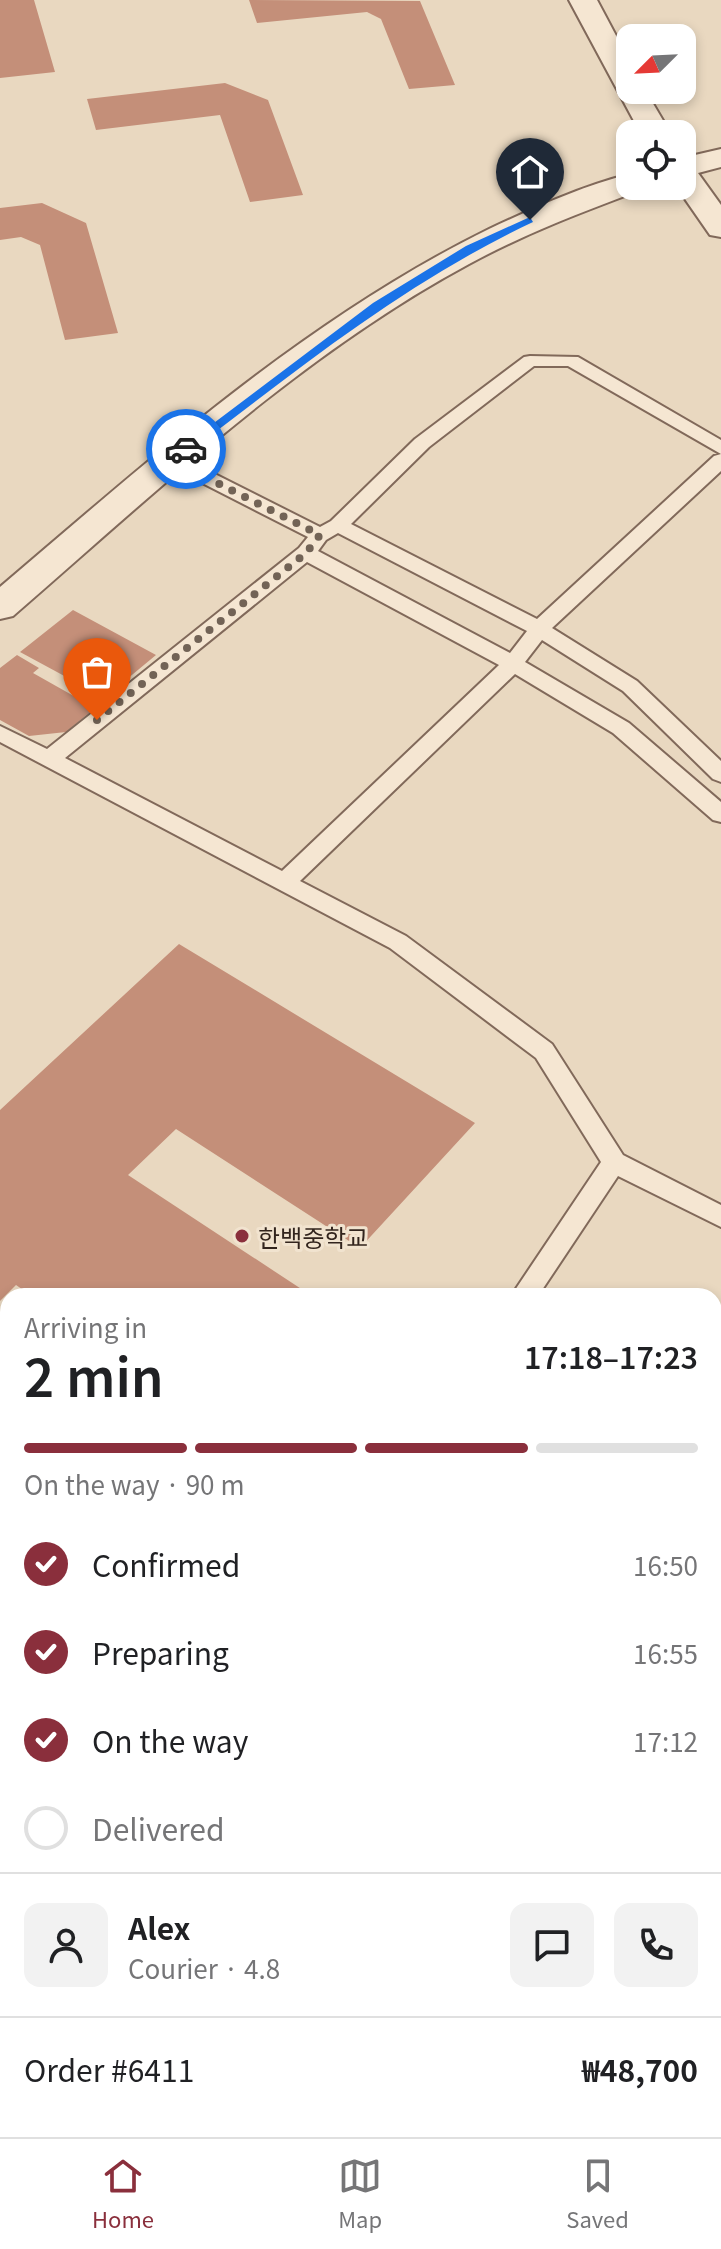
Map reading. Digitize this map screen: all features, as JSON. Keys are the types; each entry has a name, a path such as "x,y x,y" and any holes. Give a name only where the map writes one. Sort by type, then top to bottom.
{"street":[{"path":"583,0 616,63"},
{"path":"696,166 721,158"},
{"path":"0,607 172,460 376,305 469,248 530,220 616,188"},
{"path":"696,191 721,228"}],"lane":[{"path":"51,757 306,553 422,443 530,361 572,361 721,448"},
{"path":"172,460 539,629 630,686 721,774"},
{"path":"285,882 513,664 539,629 721,460"},
{"path":"306,553 513,664 621,728 721,814"},
{"path":"0,733 51,757 398,942 544,1051 614,1162 721,1217"},
{"path":"529,1288 614,1162"}],"building":[{"path":"0,0 34,0 55,72 0,78"},
{"path":"249,0 420,1 455,85 409,89 381,19 367,12 257,23"},
{"path":"225,83 268,100 303,195 250,202 220,115 96,130 87,99"},
{"path":"42,203 86,223 118,333 65,340 40,245 21,237 0,240 0,208"},
{"path":"73,610 156,655 115,689 91,676 81,685 20,652"},
{"path":"17,655 39,668 33,673 95,708 66,732 29,736 0,720 0,668"},
{"path":"179,944 475,1123 360,1248 176,1129 128,1175 300,1288 20,1288 16,1285 0,1288 0,1110"}],"way so far":[{"path":"97,720 306,553 320,535 172,460 186,449"}],"place":[{"name":"한백중학교","path":"242,1236"}],"route":[{"path":"186,449 376,305 469,248 530,220"}]}
